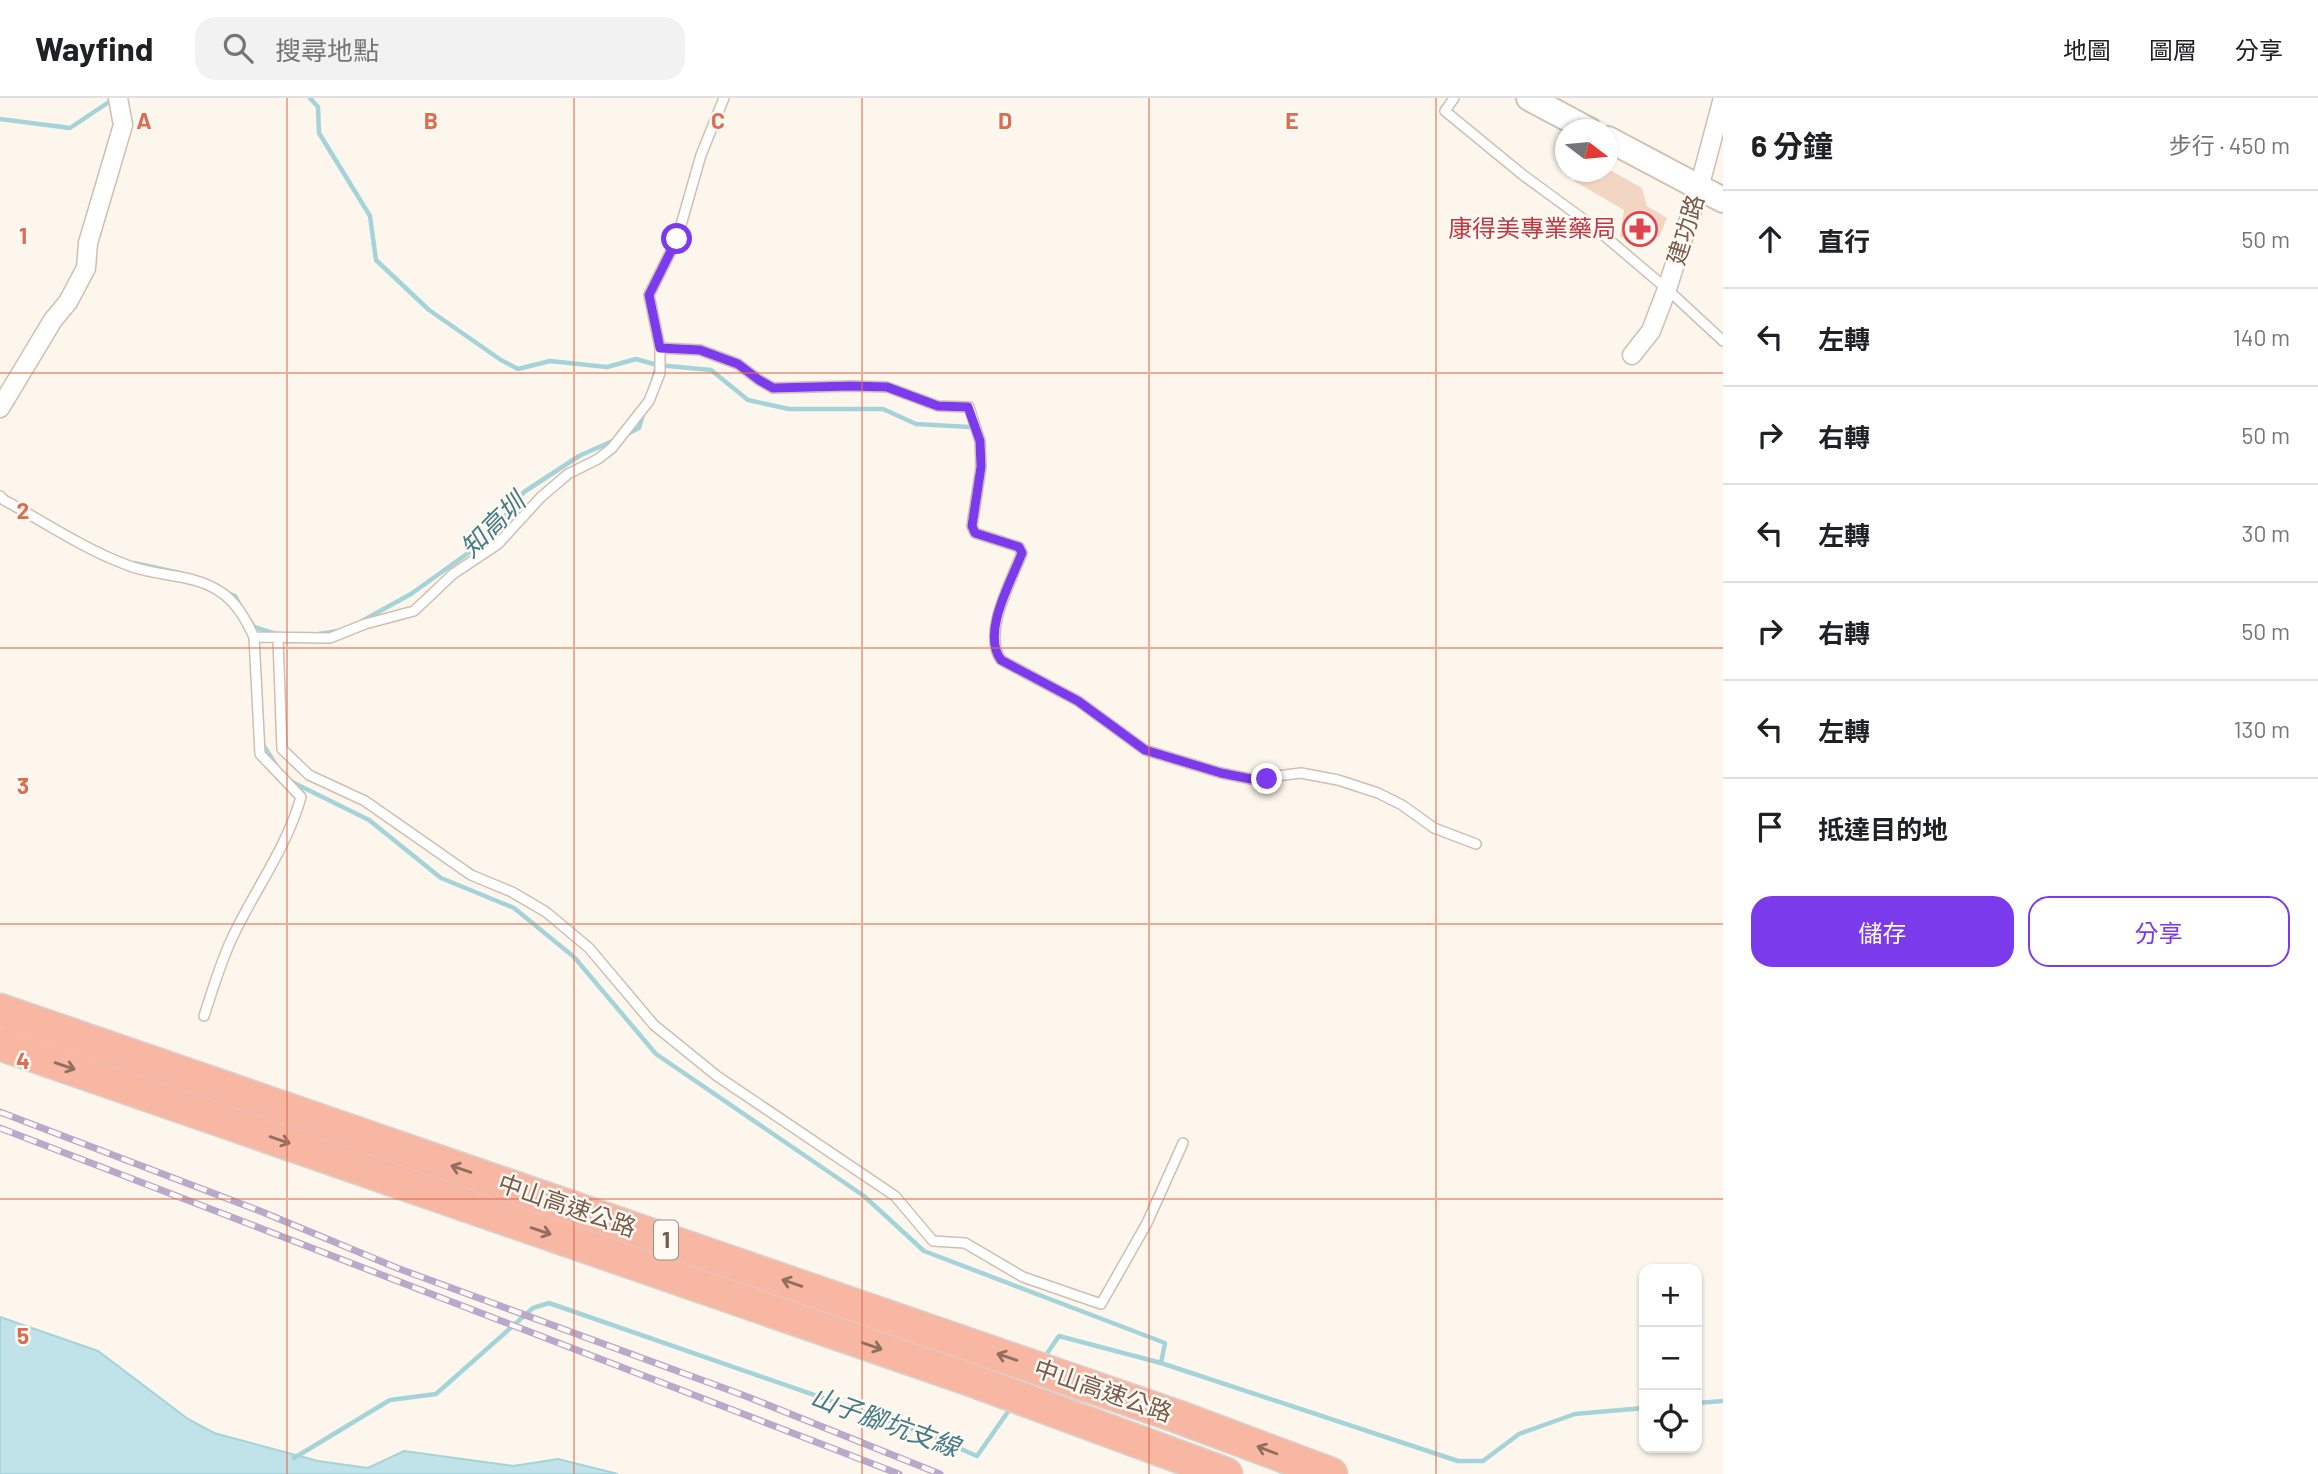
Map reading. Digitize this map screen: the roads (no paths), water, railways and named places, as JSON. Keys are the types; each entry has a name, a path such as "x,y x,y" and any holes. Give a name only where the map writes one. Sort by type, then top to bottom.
{"highway":[{"name":"中山高速公路","path":"0,1010 1151,1407 1331,1474"},
{"name":"中山高速公路","path":"0,1044 999,1390 1226,1474"}],"main road":[{"path":"1529,98 1568,119"},
{"path":"1618,144 1723,200"}],"street":[{"path":"0,408 52,320 68,302 86,268 88,243 123,125 118,98"},
{"name":"建功路","path":"1632,355 1651,331 1667,289 1699,188 1723,98"}],"lane":[{"path":"254,637 330,638 365,624 414,611 453,574 498,544 541,496 568,474 598,459 612,448 649,401 660,373 660,348 649,295 677,239 701,155 724,98"},
{"path":"1454,98 1445,111 1523,175 1594,227 1723,341"},
{"path":"660,348 700,350 738,364 773,388 887,387 938,406 968,407 980,441 981,467 972,526 975,533 1019,547 1022,553 996,619 993,638 995,652 1001,660 1078,701 1145,750 1221,773 1251,779 1301,773 1338,780 1378,793 1402,805 1434,828 1476,844"},
{"path":"0,496 128,566 207,584 222,592 248,622 254,637 260,754 301,797 296,817 283,845 224,954 204,1016"},
{"path":"278,639 282,749 309,775 365,801 471,875 512,892 546,912 589,948 654,1025 717,1076 895,1196 933,1241 965,1243 1023,1277 1101,1304 1147,1223 1183,1143"}],"water":[{"path":"0,1317 98,1351 188,1419 214,1433 318,1461 368,1468 404,1451 513,1466 558,1459 618,1474 0,1474"}],"waterway":[{"path":"0,119 70,128 115,98"},
{"path":"310,98 318,107 319,133 370,216 376,260 429,310 518,369 550,361 607,367 636,359 657,365"},
{"name":"知高圳","path":"652,383 657,365 711,370 748,400 789,409 883,409 916,424 969,427"},
{"name":"知高圳","path":"625,435 639,428 644,411"},
{"name":"知高圳","path":"362,621 411,594 485,541 524,492 579,456 617,439"},
{"name":"知高圳","path":"134,563 180,573"},
{"name":"知高圳","path":"227,593 235,596 240,605"},
{"name":"知高圳","path":"251,622 254,627 276,634"},
{"name":"知高圳","path":"319,634 338,631"},
{"path":"262,743 276,765"},
{"path":"288,780 369,820 441,878 514,908 574,957 656,1054 864,1196 924,1251 1165,1343 1161,1363"},
{"name":"山子腳坑支線","path":"294,1458 390,1400 436,1394 533,1308 549,1303 924,1433 977,1456 1012,1406"},
{"name":"山子腳坑支線","path":"1044,1358 1059,1336 1161,1363 1458,1461 1483,1461 1519,1434 1575,1414 1639,1408"},
{"name":"山子腳坑支線","path":"1702,1403 1723,1401"}],"railway":[{"path":"0,1112 260,1211 397,1268 748,1397 940,1474"},
{"path":"0,1128 899,1474"}],"place":[{"name":"康得美專業藥局","path":"1640,229"}]}
